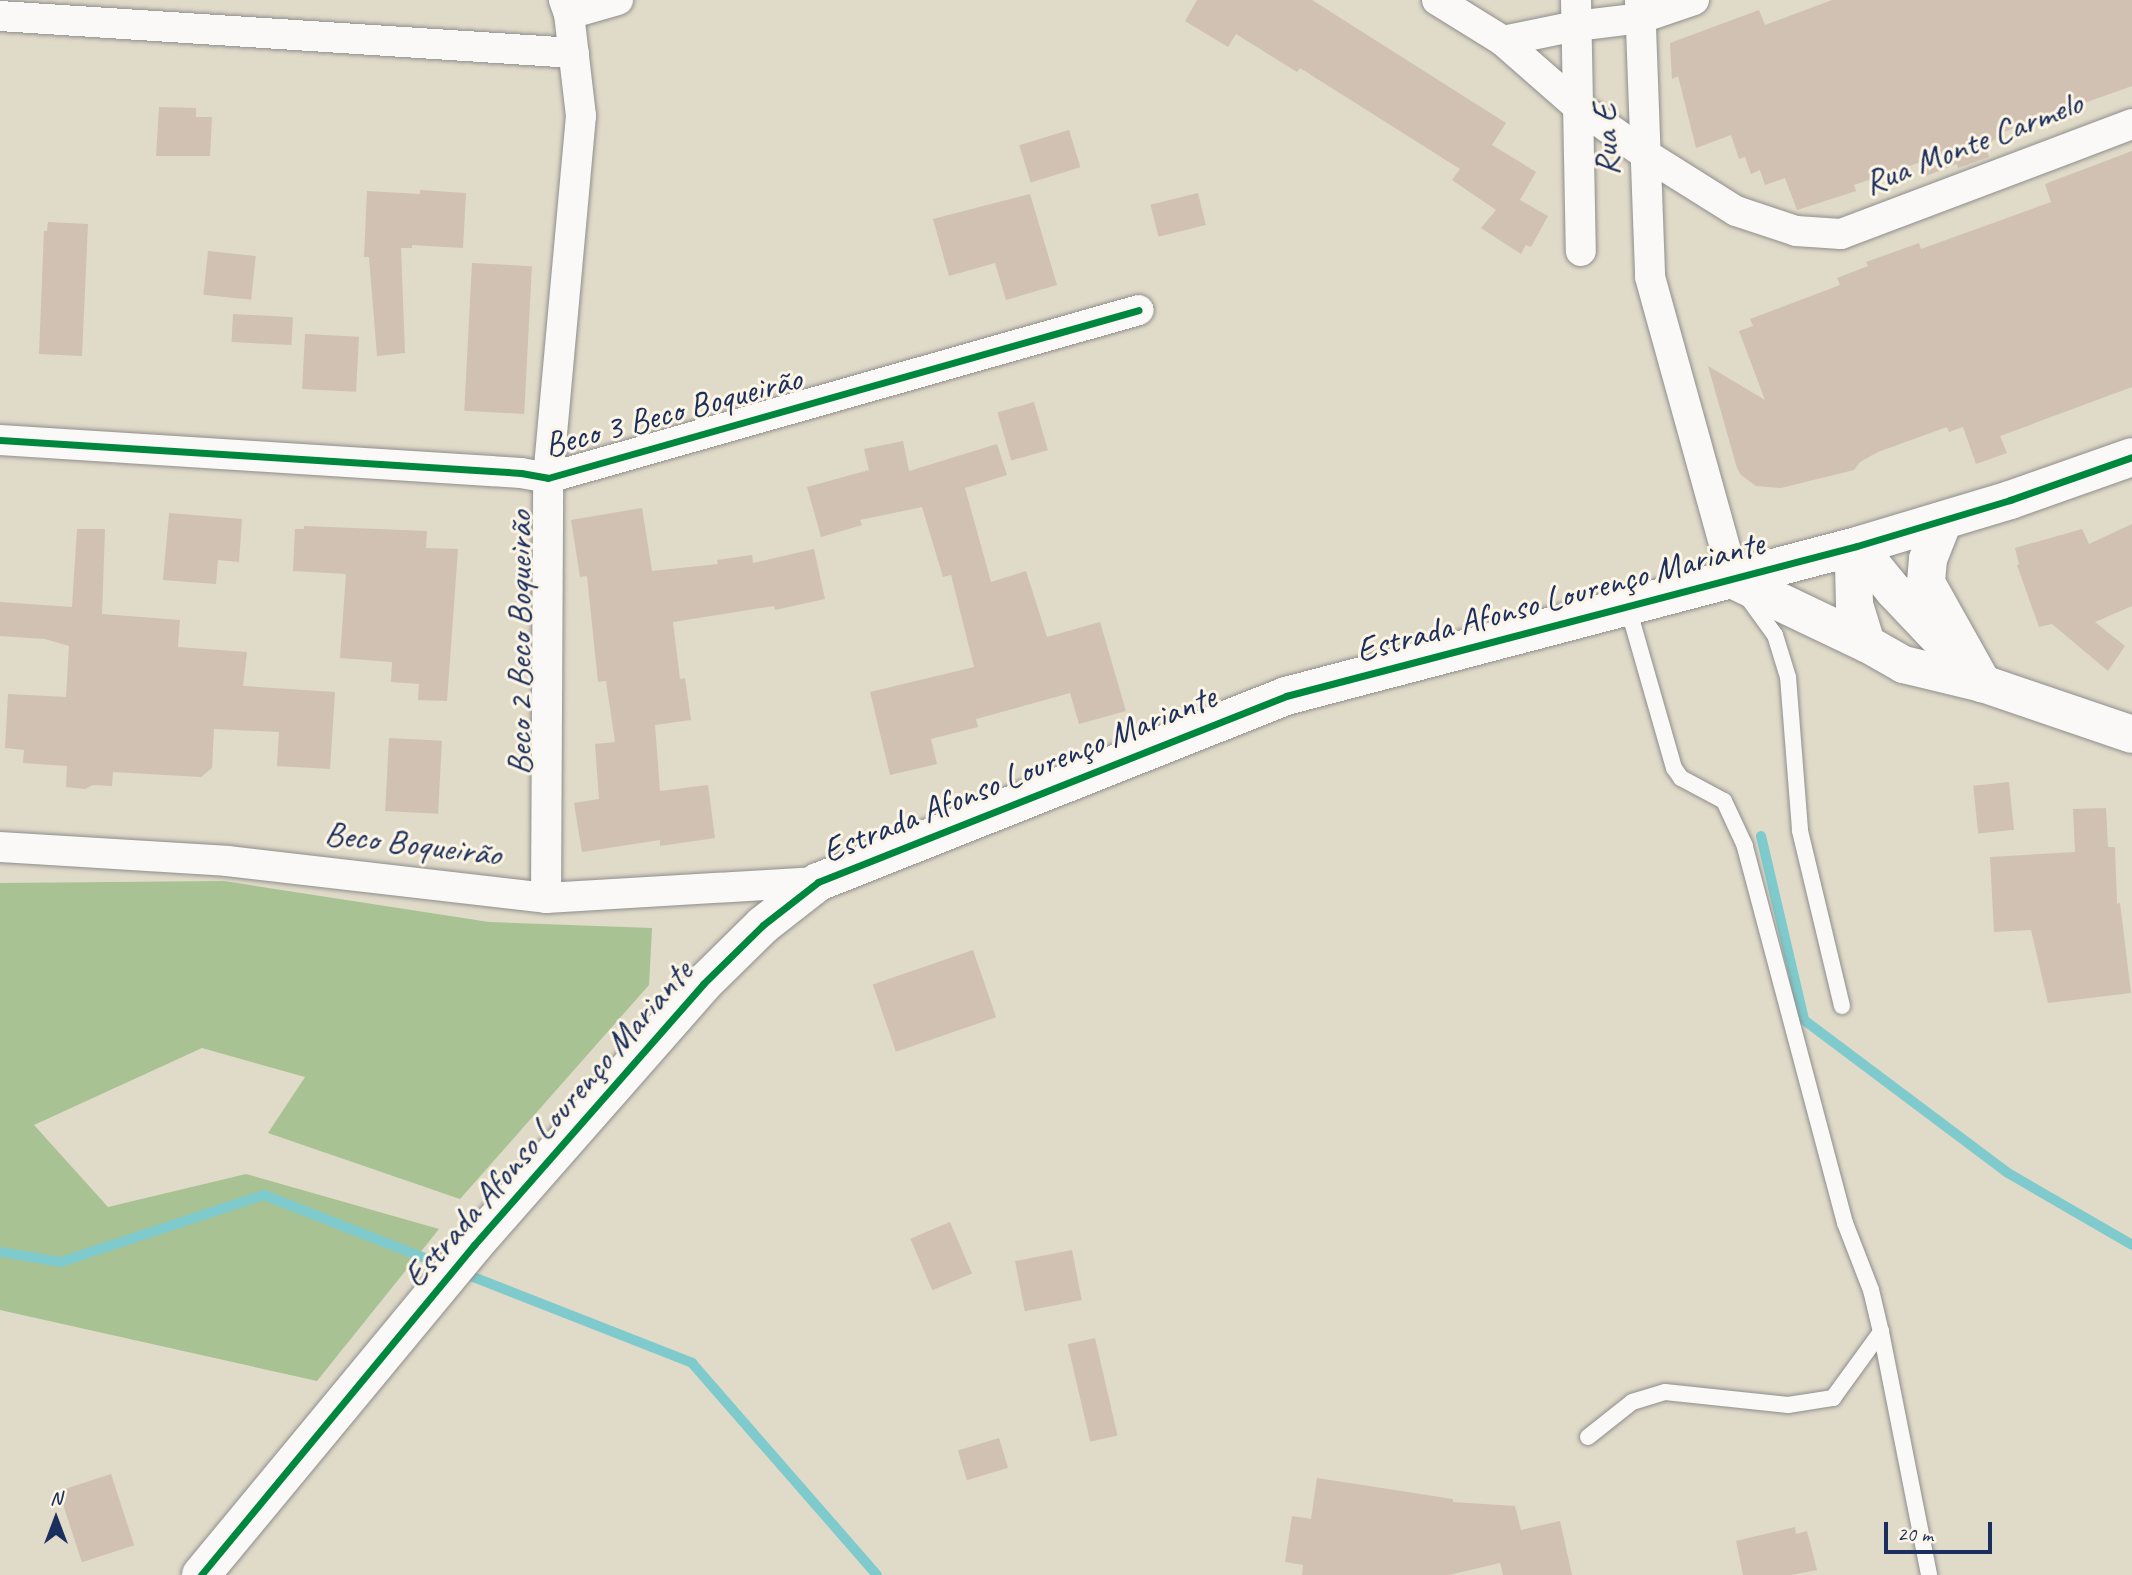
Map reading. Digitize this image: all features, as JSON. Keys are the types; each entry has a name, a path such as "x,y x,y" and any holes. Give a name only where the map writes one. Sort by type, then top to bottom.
{"main road":[{"name":"Estrada Afonso Lourenço Mariante","path":"201,1575 474,1245 703,984 763,925 818,882 1286,696 1627,604 1734,580 1857,546 1943,521 2132,457"},
{"path":"1943,521 1928,559 1927,583 1982,683"},
{"path":"1734,580 1866,643"}],"street":[{"path":"566,7 618,0"},
{"path":"1437,0 1503,41 1576,105 1645,154"},
{"path":"1503,41 1576,13 1641,9 1694,0"},
{"name":"Beco 2 Beco Boqueirão","path":"546,898 548,478 581,116 566,7"},
{"name":"Rua E","path":"1641,9 1650,277 1734,580"},
{"path":"1576,13 1581,251"},
{"path":"0,16 574,53"},
{"name":"Rua Monte Carmelo","path":"1645,154 1736,211 1796,231 1841,234 2132,124"},
{"name":"Beco 3 Beco Boqueirão","path":"0,440 521,473 548,478 1139,310"},
{"path":"1857,546 1853,574 1854,604 1866,643 1903,664 1982,683 2132,734"},
{"path":"1857,546 1893,590 1982,683"},
{"name":"Beco Boqueirão","path":"0,847 227,861 546,898 818,882"}],"lane":[{"path":"1734,580 1775,635 1787,677 1800,831 1842,1006"},
{"path":"1627,604 1674,768 1681,778 1724,801 1745,846 1845,1223 1871,1290 1928,1575"},
{"path":"1588,1437 1632,1402 1665,1392 1787,1405 1833,1398 1881,1332"}],"green space":[{"path":"224,881 489,922 652,928 649,985 460,1199 268,1133 305,1077 202,1048 34,1125 108,1207 246,1174 439,1229 317,1381 0,1310 0,883"}],"building":[{"path":"1197,0 1312,0 1506,123 1492,145 1536,172 1520,200 1548,216 1531,247 1526,245 1521,254 1481,228 1496,210 1452,180 1460,169 1300,68 1297,72 1236,34 1228,47 1185,21"},
{"path":"1832,0 2132,0 2132,86 1998,134 1999,138 1985,144 1989,157 1958,168 1957,164 1926,176 1921,162 1854,185 1856,191 1797,210 1785,178 1765,185 1760,170 1751,174 1745,157 1739,159 1731,135 1696,148 1678,76 1672,79 1670,43 1759,10 1765,25"},
{"path":"159,107 196,108 196,117 212,117 210,156 156,156"},
{"path":"1069,130 1080,167 1031,182 1019,145"},
{"path":"2132,151 2132,387 2000,436 2007,453 1976,464 1963,427 1949,432 1947,427 1878,452 1860,462 1854,470 1781,488 1756,486 1741,475 1708,366 1765,400 1739,331 1753,326 1750,319 1840,285 1837,278 1868,266 1866,262 1919,243 1921,249 2051,202 2045,184"},
{"path":"420,190 466,193 463,248 412,245 412,248 401,248 405,353 377,356 369,257 364,257 367,191 420,194"},
{"path":"1198,193 1206,225 1158,237 1150,205"},
{"path":"1030,194 1057,285 1006,300 995,263 949,276 933,219"},
{"path":"48,222 88,224 82,356 39,354 44,231 47,231"},
{"path":"208,251 256,256 251,300 203,295"},
{"path":"472,263 532,266 524,414 464,411"},
{"path":"233,314 293,317 291,345 232,342"},
{"path":"305,334 359,337 356,392 302,389"},
{"path":"1034,402 1048,450 1011,461 997,412"},
{"path":"903,441 909,471 997,444 1007,475 965,488 991,582 1026,571 1047,637 1100,622 1126,711 1079,724 1070,693 976,719 978,727 931,739 937,764 890,775 870,692 974,667 951,575 943,577 922,507 860,520 862,525 821,537 807,487 869,470 864,449"},
{"path":"642,508 652,571 718,564 717,560 752,555 753,563 814,549 825,599 775,610 774,606 673,622 680,679 685,678 691,720 655,725 660,791 708,785 715,838 660,846 660,840 582,852 574,803 599,799 595,744 615,742 606,681 598,682 587,576 580,577 571,520"},
{"path":"169,513 242,519 239,562 218,560 216,584 163,580"},
{"path":"2132,524 2132,606 2095,622 2125,646 2108,671 2052,624 2039,627 2017,565 2019,564 2015,548 2082,529 2089,544"},
{"path":"304,526 427,531 426,548 458,549 447,701 418,700 419,684 391,682 392,662 340,658 346,574 293,571 295,529 304,529"},
{"path":"77,529 105,529 102,614 180,620 178,647 247,652 243,686 335,692 330,769 277,766 279,732 214,729 212,768 201,777 113,772 112,786 93,785 85,789 66,787 67,766 23,763 24,750 5,748 8,694 66,697 69,646 45,639 0,636 0,602 72,607"},
{"path":"389,738 442,741 438,814 385,811"},
{"path":"2009,782 2014,830 1978,834 1973,786"},
{"path":"2106,808 2108,847 2115,847 2117,904 2120,903 2131,993 2048,1003 2031,930 1994,932 1990,857 2075,852 2073,809"},
{"path":"973,950 996,1017 896,1052 873,985"},
{"path":"950,1222 972,1274 932,1290 910,1239"},
{"path":"1072,1250 1082,1300 1025,1311 1015,1261"},
{"path":"1095,1338 1117,1435 1090,1442 1068,1344"},
{"path":"999,1438 1008,1468 967,1480 958,1451"},
{"path":"111,1474 134,1545 82,1562 59,1491"},
{"path":"1317,1478 1453,1499 1453,1502 1515,1506 1521,1530 1560,1521 1572,1575 1503,1575 1500,1563 1449,1575 1302,1575 1303,1565 1285,1562 1292,1516 1311,1519"},
{"path":"1795,1527 1796,1534 1807,1531 1817,1570 1791,1575 1743,1575 1736,1541"}],"waterway":[{"path":"1761,836 1804,1020 2008,1173 2132,1245"},
{"path":"0,1252 61,1262 264,1195 692,1363 877,1575"}],"cycle path":[{"path":"0,440 521,473 548,478 1139,310"},
{"path":"201,1575 474,1245 703,984 763,925 818,882 1286,696 1857,546 2010,500 2132,457"}]}
